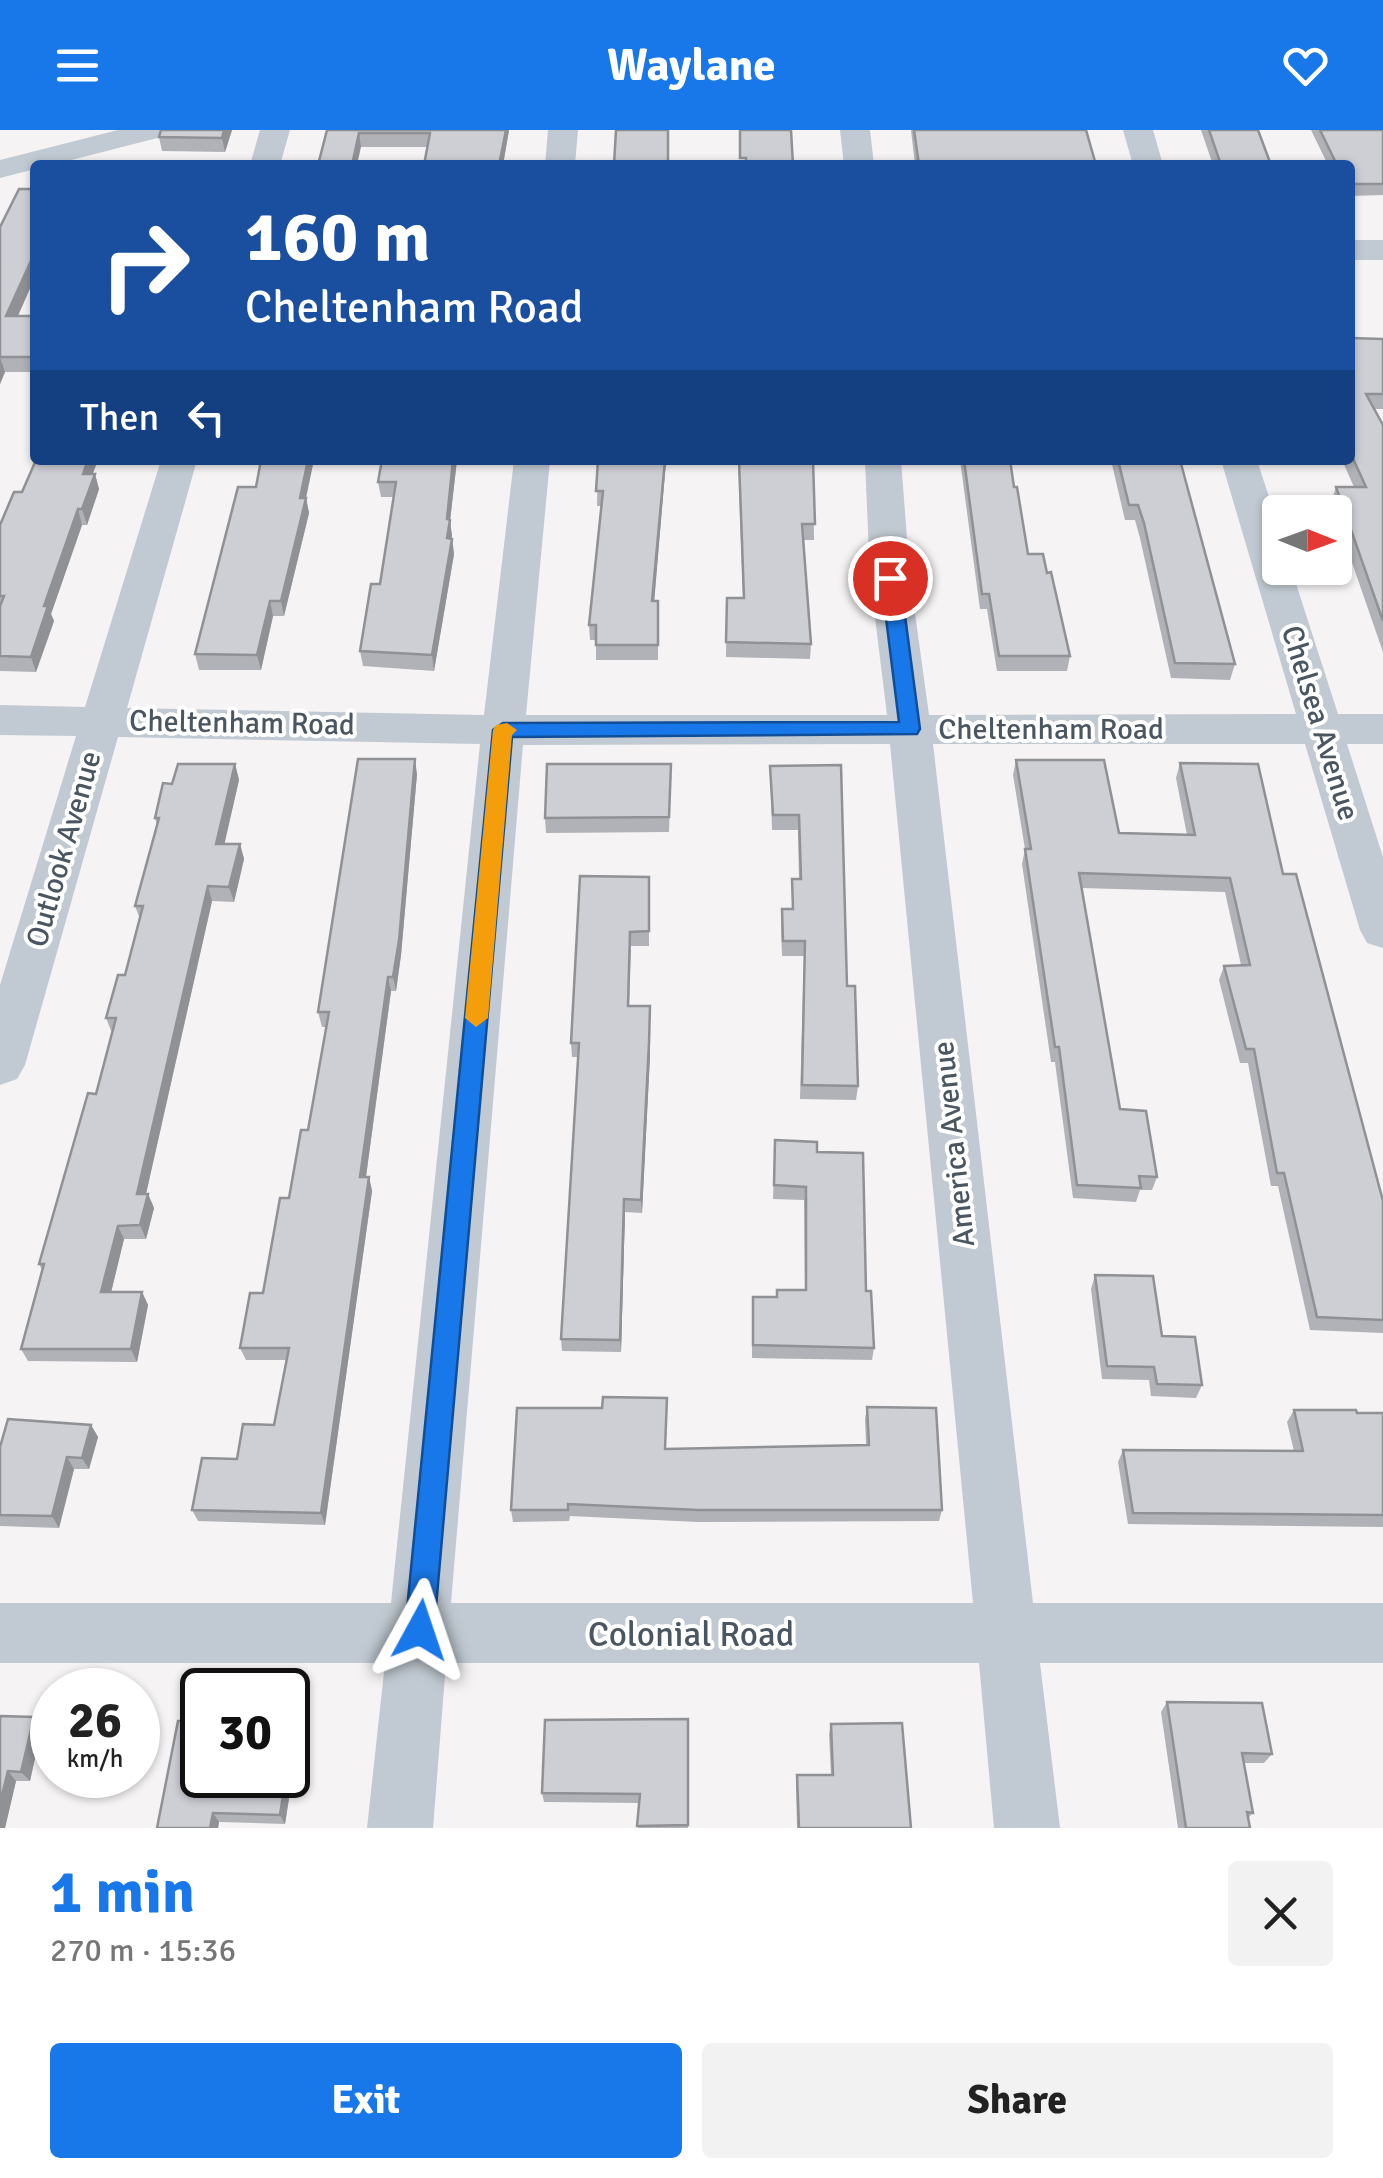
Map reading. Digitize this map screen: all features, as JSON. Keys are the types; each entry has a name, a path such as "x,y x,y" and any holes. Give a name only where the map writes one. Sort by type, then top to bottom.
{"street":[{"path":"36,160 154,130"},
{"path":"266,160 275,130"},
{"path":"561,160 564,130"},
{"path":"855,130 858,160"},
{"path":"1138,130 1147,160"},
{"path":"0,169 30,161"},
{"path":"1355,250 1383,250"},
{"name":"Outlook Avenue","path":"0,1065 178,465"},
{"path":"400,1828 531,465"},
{"name":"America Avenue","path":"882,465 890,578 910,729 1027,1828"},
{"name":"Chelsea Avenue","path":"1241,465 1383,930"},
{"name":"Cheltenham Road","path":"0,720 503,730 1383,729"},
{"name":"Colonial Road","path":"0,1634 420,1630 675,1636 1383,1633"}],"building":[{"path":"161,130 224,130 222,138 159,137"},
{"path":"327,130 506,130 500,160 425,160 430,133 359,133 353,160 319,160"},
{"path":"616,130 668,130 668,160 614,160"},
{"path":"740,130 791,130 793,160 740,158"},
{"path":"914,130 1086,130 1095,160 918,160"},
{"path":"1209,130 1258,130 1269,160 1219,160"},
{"path":"1320,130 1383,130 1383,184 1355,184 1355,160 1335,160"},
{"path":"19,189 30,189 30,263 6,316 30,316 30,357 0,357 0,227"},
{"path":"1355,338 1383,339 1383,394 1366,394 1383,425 1383,621 1352,533 1352,495 1339,495 1336,487 1366,487 1355,463"},
{"path":"34,465 86,465 83,474 95,474 82,509 78,509 44,606 48,606 31,657 0,656 0,606 4,596 0,596 0,525 14,492 22,492"},
{"path":"260,465 307,465 300,498 306,498 281,601 270,601 257,655 195,654 238,487 256,487"},
{"path":"381,465 452,465 447,519 447,538 452,539 432,655 360,651 371,584 380,584 396,482 378,482"},
{"path":"598,465 665,465 652,601 658,601 658,645 596,645 596,625 589,625 603,491 596,491"},
{"path":"739,465 813,465 815,524 802,524 811,644 726,642 727,598 744,598"},
{"path":"965,465 1011,465 1028,554 1043,554 1047,573 1051,572 1070,656 999,656 989,594 982,594"},
{"path":"1119,465 1181,465 1235,664 1175,663 1144,523 1138,505 1129,505"},
{"path":"358,759 415,759 399,940 393,977 388,977 360,1177 369,1177 321,1513 192,1510 202,1458 237,1459 243,1424 274,1425 289,1348 240,1348 250,1293 263,1293 280,1198 289,1198 301,1130 308,1130 329,1012 318,1012"},
{"path":"1016,760 1104,760 1119,833 1195,835 1180,763 1258,764 1283,874 1296,874 1383,1201 1383,1320 1317,1317 1284,1173 1277,1173 1254,1049 1246,1049 1224,966 1250,965 1230,878 1079,873 1120,1109 1146,1111 1157,1177 1139,1176 1141,1188 1077,1185 1059,1047 1055,1047 1025,849 1031,849"},
{"path":"178,764 235,764 216,844 240,844 229,887 208,886 137,1194 148,1194 140,1225 118,1226 101,1292 142,1292 131,1349 21,1349 44,1264 39,1264 88,1093 96,1094 116,1018 106,1018 118,975 125,975 143,906 135,906 159,818 155,818 163,783 172,784"},
{"path":"547,764 671,764 669,817 545,818"},
{"path":"841,765 847,986 855,986 858,1086 802,1085 805,941 783,941 782,909 793,909 792,879 801,879 799,815 773,815 770,766"},
{"path":"580,876 649,877 649,931 630,932 628,1006 650,1006 641,1200 624,1199 620,1340 561,1339 579,1043 571,1043"},
{"path":"775,1140 817,1142 817,1152 863,1153 866,1291 871,1291 874,1348 753,1345 753,1297 777,1297 777,1290 806,1290 806,1187 774,1185"},
{"path":"1095,1275 1153,1276 1162,1336 1195,1337 1202,1385 1157,1384 1154,1367 1107,1366"},
{"path":"603,1397 667,1398 665,1449 869,1445 867,1407 936,1408 942,1510 698,1510 568,1504 568,1510 511,1510 517,1408 602,1408"},
{"path":"1294,1410 1383,1413 1383,1515 1133,1513 1123,1450 1303,1451"},
{"path":"8,1419 91,1425 82,1458 67,1457 52,1516 0,1515 0,1447"},
{"path":"1167,1702 1262,1703 1272,1754 1242,1753 1253,1813 1247,1812 1250,1828 1186,1828"},
{"path":"0,1716 30,1717 21,1772 8,1771 0,1803"},
{"path":"688,1719 688,1825 637,1826 640,1794 542,1793 545,1720"},
{"path":"178,1721 180,1798 283,1798 280,1815 213,1813 210,1828 157,1828"},
{"path":"902,1723 911,1828 799,1828 797,1775 833,1775 831,1724"}],"slow traffic":[{"path":"476,1018 503,730 507,730"}],"route":[{"path":"420,1630 503,730 910,729 890,578"}]}
